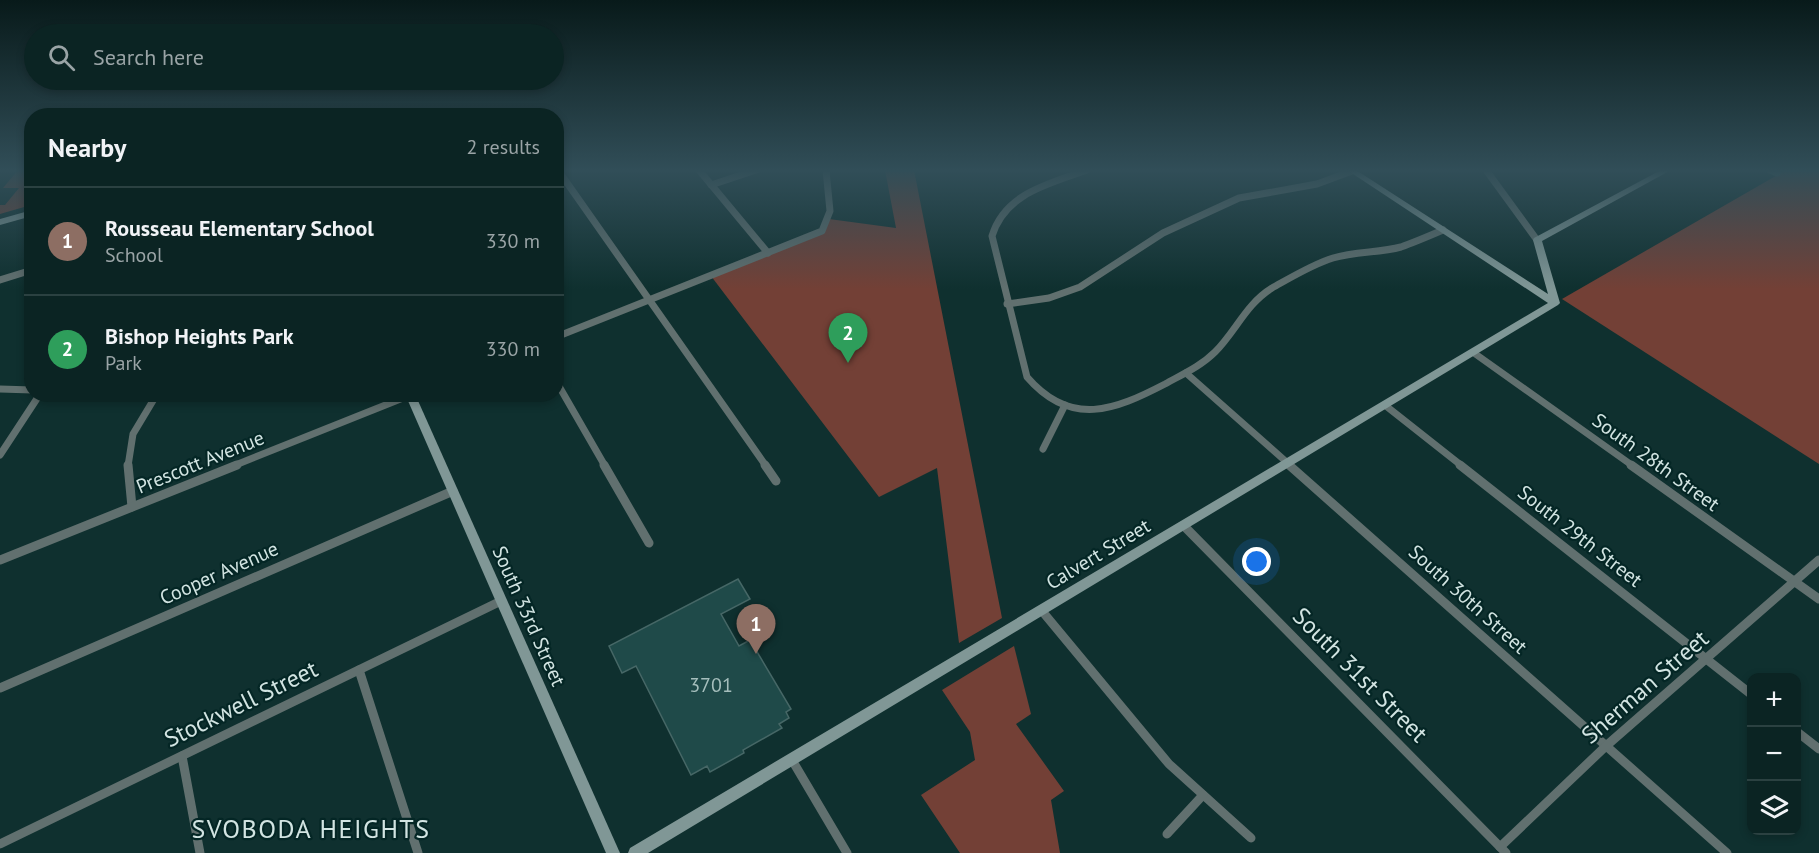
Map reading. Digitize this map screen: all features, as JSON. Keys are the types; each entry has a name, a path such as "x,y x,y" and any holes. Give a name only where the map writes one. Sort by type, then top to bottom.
{"street":[{"path":"586,210 776,481"},
{"path":"732,210 768,253"},
{"path":"564,334 822,231 830,219 829,210"},
{"path":"1005,210 996,221 993,244 1027,376 1039,391 1065,405 1087,410 1114,408 1186,373 1209,359 1249,306 1271,289 1333,258 1400,247 1443,230"},
{"path":"1008,304 1049,298 1080,287 1154,237 1213,210"},
{"path":"1412,210 1555,303"},
{"path":"1515,210 1537,240 1555,303"},
{"path":"1537,240 1593,210"},
{"path":"0,222 24,215"},
{"path":"0,280 24,272"},
{"path":"1522,281 1540,285 1545,283 1546,276"},
{"name":"Calvert Street","path":"635,853 1555,303"},
{"name":"South 28th Street","path":"1474,353 1819,599"},
{"name":"South 30th Street","path":"1186,373 1726,853"},
{"path":"0,389 24,390"},
{"path":"564,395 649,543"},
{"path":"0,455 34,402"},
{"path":"132,507 126,471 129,443 141,417 151,402"},
{"name":"Prescott Avenue","path":"0,560 394,402"},
{"name":"South 33rd Street","path":"414,402 613,853"},
{"path":"1043,448 1065,405"},
{"name":"South 29th Street","path":"1386,406 1747,691"},
{"name":"Cooper Avenue","path":"0,688 453,491"},
{"name":"South 31st Street","path":"1184,526 1503,850"},
{"name":"Sherman Street","path":"1503,850 1606,746 1819,560"},
{"name":"Stockwell Street","path":"0,844 501,601"},
{"path":"1042,610 1148,740 1203,795 1251,838"},
{"path":"359,670 418,853"},
{"path":"1801,734 1819,749"},
{"path":"182,756 200,853"},
{"path":"792,760 847,853"},
{"path":"1167,834 1203,795"}],"shaded area":[{"path":"0,210 14,210 0,214"},
{"path":"893,210 922,210 1002,618 959,643 937,468 879,497 711,276 814,235 829,219 896,228"},
{"path":"1717,210 1819,210 1819,464 1562,299"},
{"path":"1014,646 1031,714 1016,724 1064,791 1051,800 1060,853 960,853 921,795 975,760 970,732 942,690"}],"building":[{"path":"738,579 750,599 721,614 739,646 750,640 791,709 786,712 789,718 779,724 782,728 743,750 744,753 710,772 707,766 691,775 636,666 622,673 609,646"}],"place":[{"name":"Bishop Heights Park","path":"848,363"},
{"name":"Rousseau Elementary School","path":"756,654"}],"district":[{"name":"SVOBODA HEIGHTS","path":"311,829"}]}
